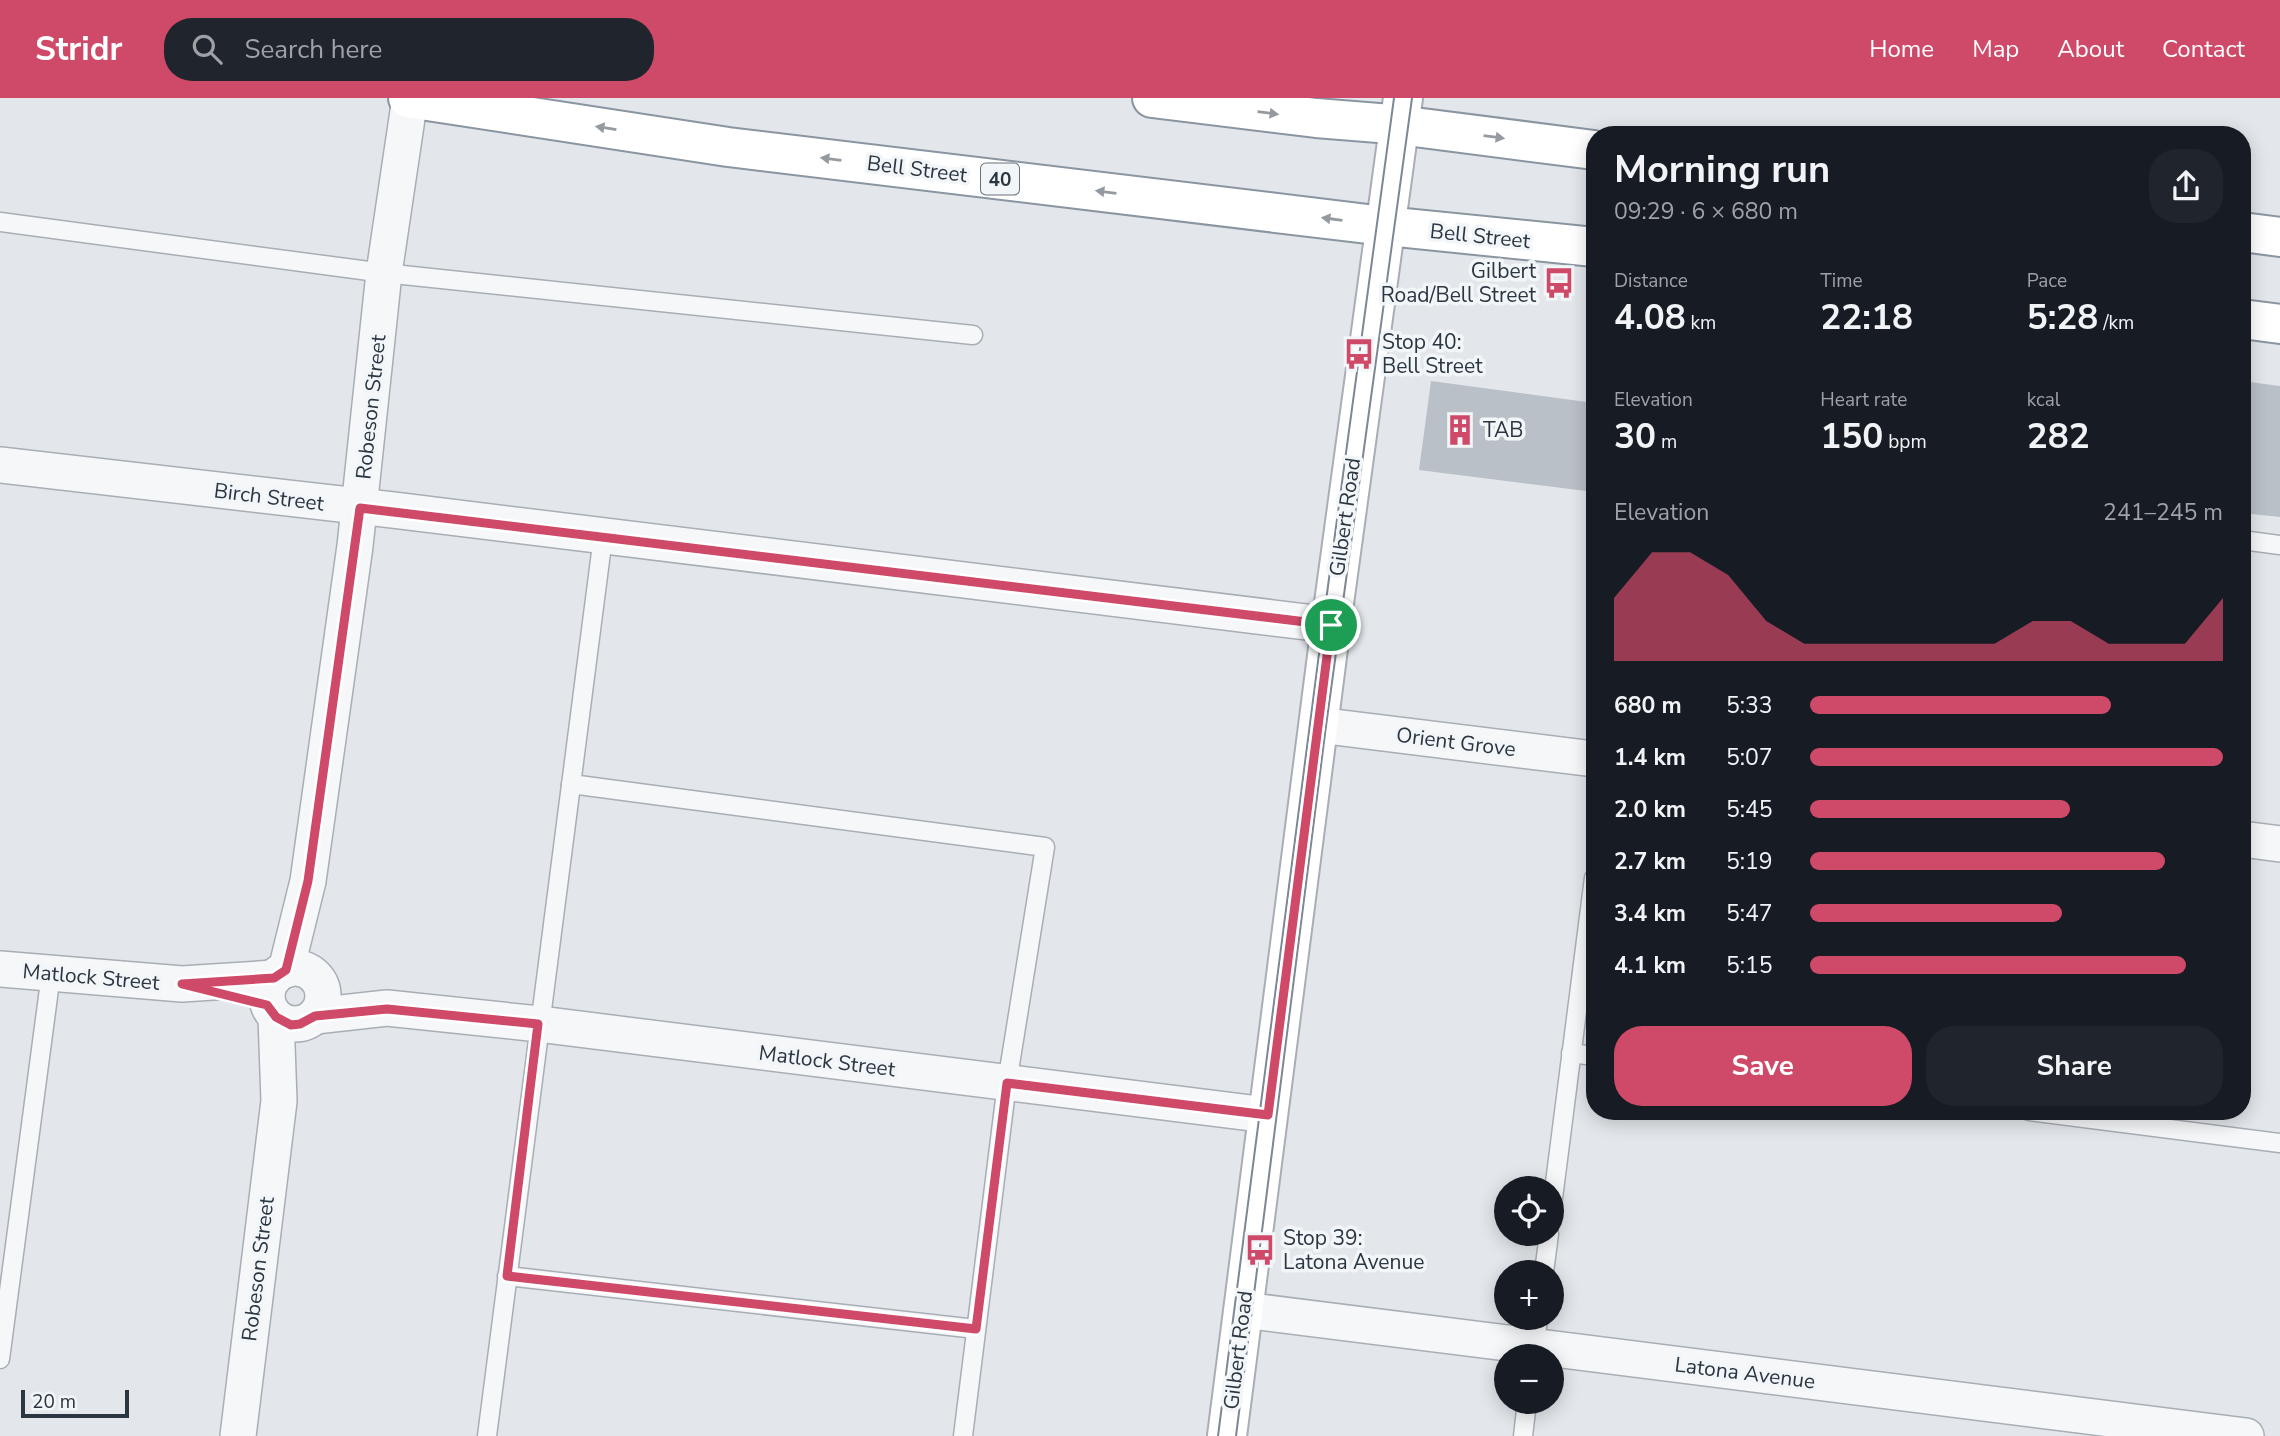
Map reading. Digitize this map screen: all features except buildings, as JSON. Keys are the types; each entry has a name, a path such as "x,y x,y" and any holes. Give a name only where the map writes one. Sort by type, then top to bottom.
{"main road":[{"name":"Bell Street","path":"409,98 728,147 1384,226 1586,246"},
{"path":"1152,98 1303,117 1401,112 1586,148"},
{"name":"Gilbert Road","path":"1227,1436 1331,625 1401,112"},
{"path":"2251,233 2280,237"},
{"path":"2251,320 2280,324"}],"street":[{"name":"Robeson Street","path":"237,1436 308,881 360,508 384,272 409,98"},
{"name":"Birch Street","path":"0,465 1331,625"},
{"name":"Orient Grove","path":"1318,725 1586,758"},
{"path":"2251,840 2280,844"},
{"name":"Matlock Street","path":"0,969 295,995 387,1009 538,1024 1268,1115"},
{"name":"Latona Avenue","path":"1244,1310 1535,1340 2246,1436"}],"lane":[{"path":"0,222 384,272 973,335"},
{"path":"487,1436 538,1024 603,537"},
{"path":"2251,541 2280,545"},
{"path":"571,784 1045,847 1007,1083 963,1436"},
{"path":"1556,1176 1586,939"},
{"path":"0,1359 8,1233 51,974"},
{"path":"1571,1053 1586,1055"},
{"path":"2100,1120 2280,1143"},
{"path":"507,1276 976,1329"},
{"path":"1522,1436 1525,1414"}],"tram line":[{"path":"1218,1436 1394,98"},
{"path":"1236,1436 1326,726 1412,98"}],"place":[{"name":"Gilbert Road/Bell Street","path":"1559,283"},
{"name":"Stop 40: Bell Street","path":"1359,354"},
{"name":"TAB","path":"1460,430"},
{"name":"Stop 39: Latona Avenue","path":"1260,1250"}],"route":[{"path":"360,508 1331,625 1268,1115 1007,1083 976,1329 507,1276 538,1024 387,1009 315,1016 300,1024 291,1025 276,1017 267,1005 182,984 274,978 279,972 286,970 308,881 360,508"}]}
